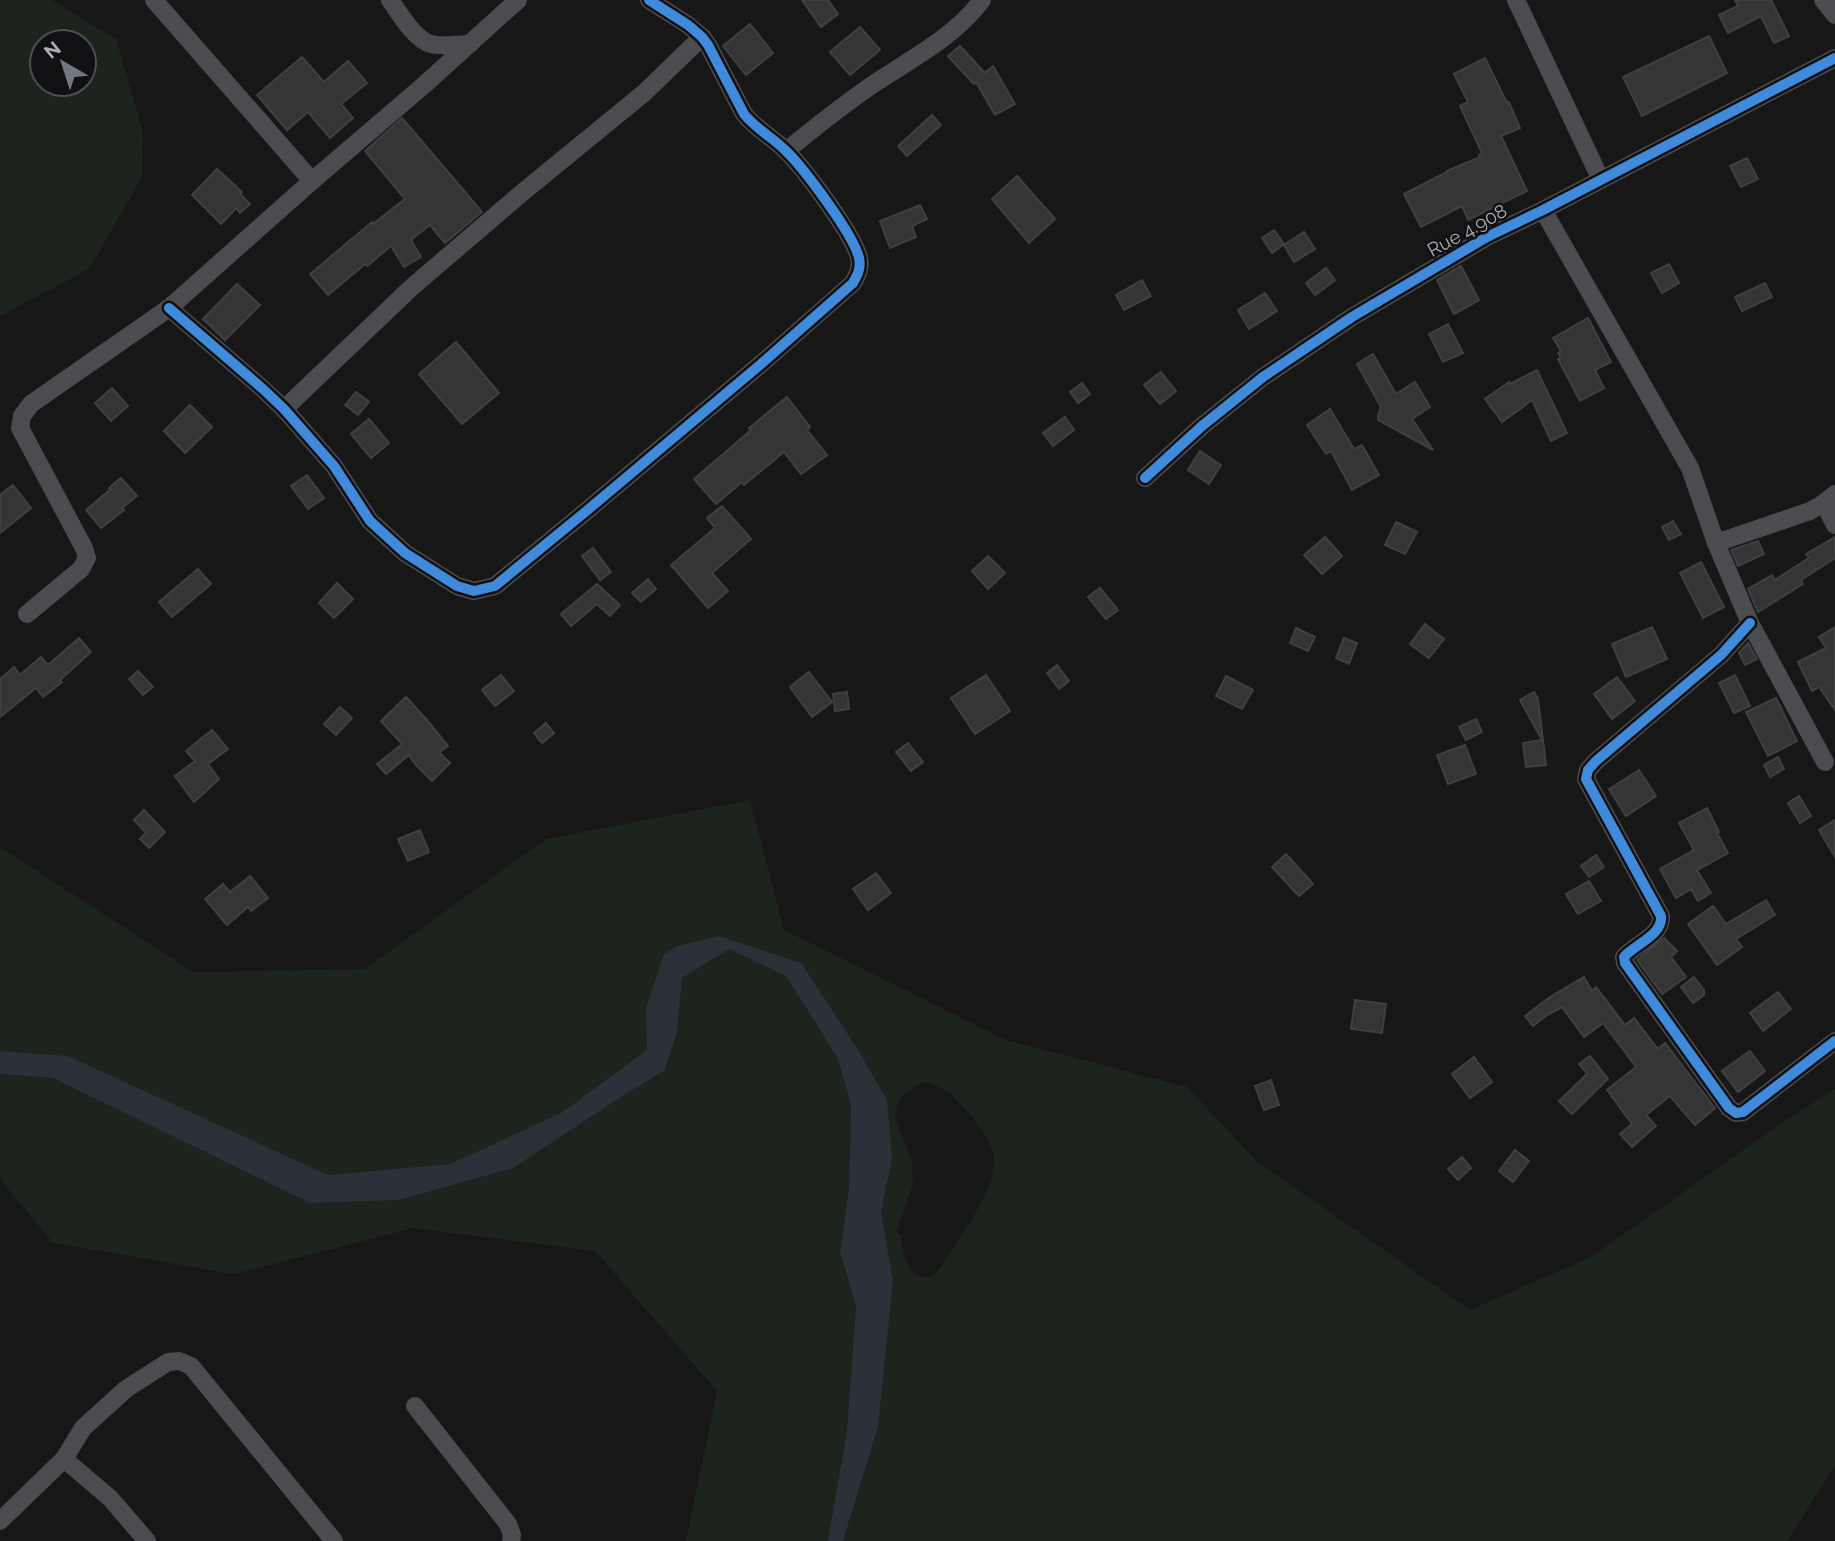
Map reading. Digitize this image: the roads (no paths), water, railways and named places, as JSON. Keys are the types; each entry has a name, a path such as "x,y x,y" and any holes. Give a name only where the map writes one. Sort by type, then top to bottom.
{"street":[{"path":"154,0 312,181"},
{"path":"390,0 412,30 424,41 433,45 470,44"},
{"path":"27,614 81,569 87,558 20,428 22,416 31,404 169,307 518,0"},
{"path":"169,307 284,410 334,466 370,521 405,554 457,586 474,591 495,586 751,373 853,283 860,270 859,256 820,192 786,151 744,114 702,37 649,0"},
{"path":"786,151 847,103 920,55 966,18 982,0"},
{"path":"1516,0 1601,180"},
{"path":"1823,0 1835,15"},
{"path":"284,410 412,287 644,93 702,37"},
{"name":"Rue 4.908","path":"1145,478 1202,426 1263,377 1352,317 1487,237 1543,211 1835,58"},
{"path":"1543,211 1689,468 1716,543 1750,624 1825,762"},
{"path":"1716,543 1810,511 1829,498 1835,525"},
{"path":"1750,624 1721,655 1596,761 1588,769 1586,779 1661,916 1659,929 1628,952 1624,957 1625,964 1729,1108 1736,1113 1744,1112 1835,1041"},
{"path":"0,1521 64,1459 83,1427 126,1389 168,1362 179,1361 191,1366 334,1541"},
{"path":"415,1406 508,1524 511,1541"},
{"path":"64,1459 110,1498 147,1541"}]}
